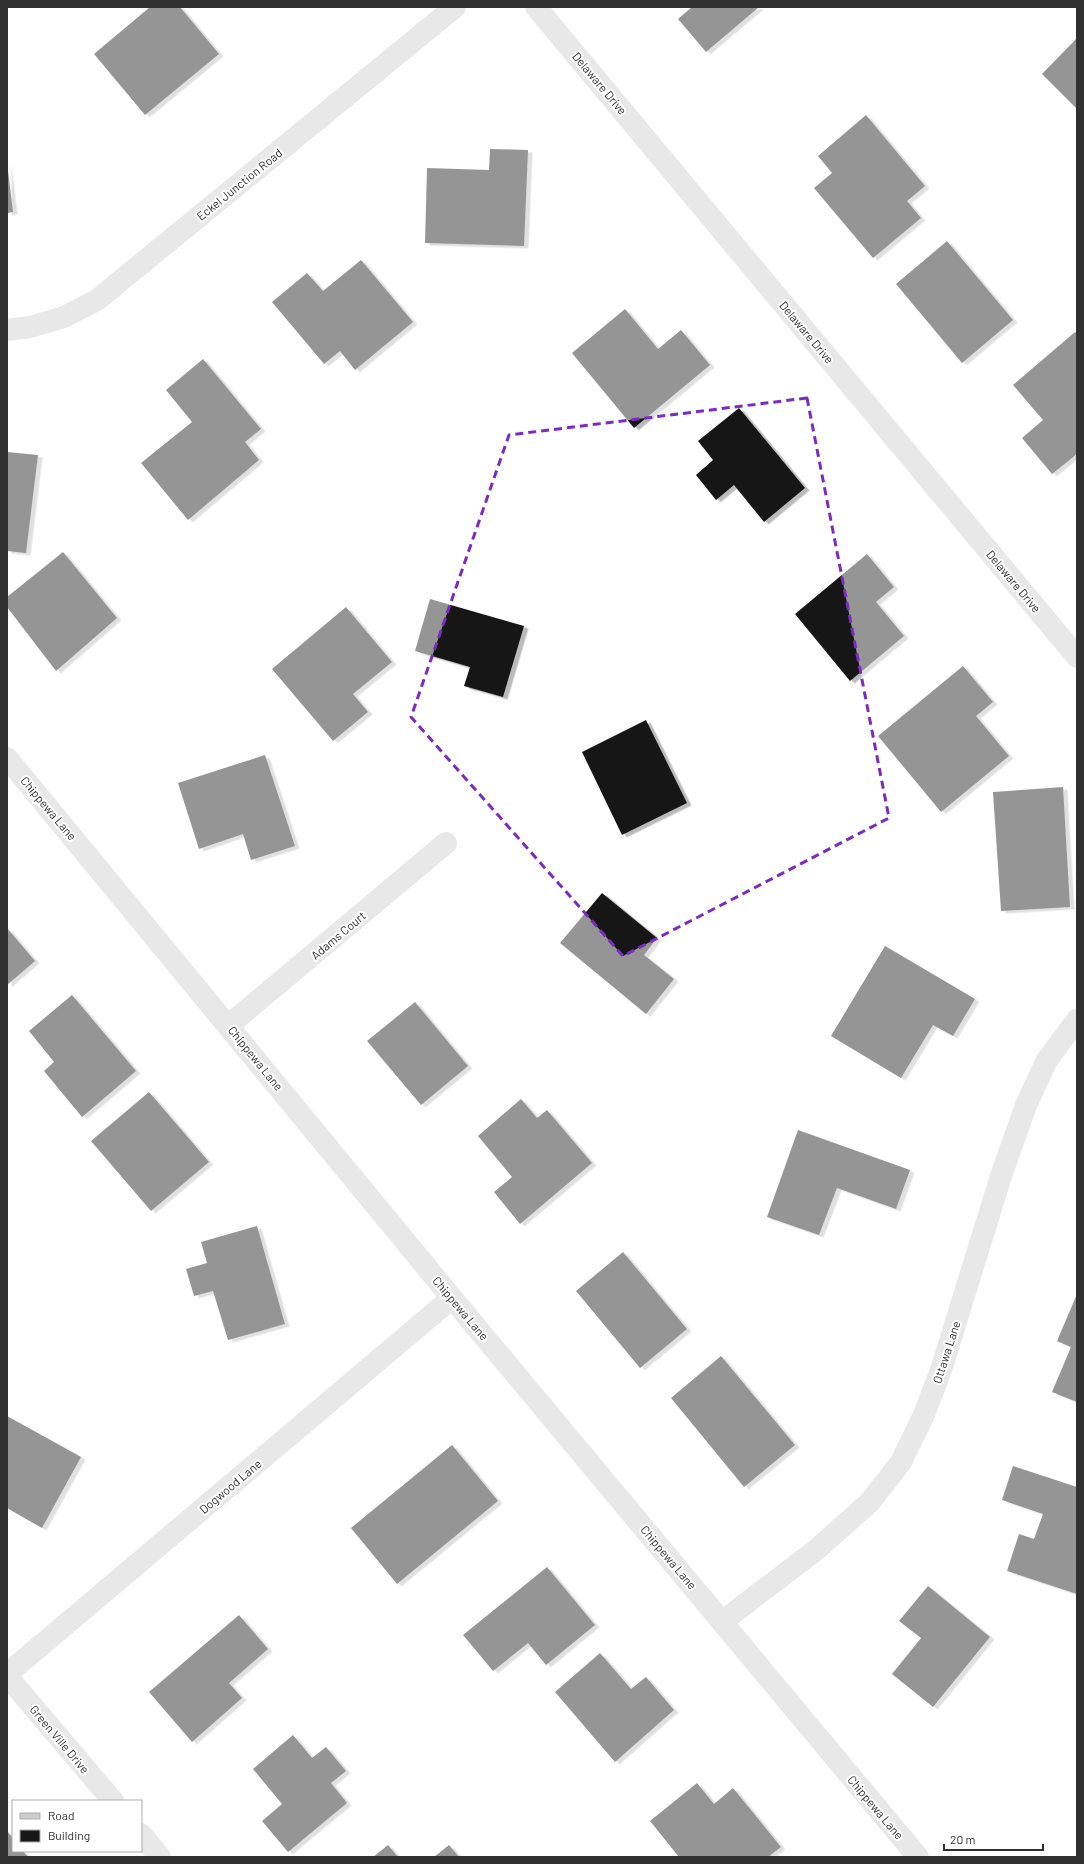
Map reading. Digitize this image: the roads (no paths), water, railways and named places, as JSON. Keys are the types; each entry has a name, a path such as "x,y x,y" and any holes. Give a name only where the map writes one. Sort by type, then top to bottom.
{"street":[{"name":"Eckel Junction Road","path":"7,330 30,327 64,317 97,300 455,7"},
{"name":"Delaware Drive","path":"536,7 1077,657"},
{"name":"Chippewa Lane","path":"7,758 229,1025 452,1298 723,1621 918,1857"},
{"name":"Adams Court","path":"229,1025 446,843"},
{"name":"Ottawa Lane","path":"723,1621 816,1550 870,1502 901,1462 923,1417 941,1370 1001,1176 1026,1105 1047,1060 1077,1020"},
{"name":"Dogwood Lane","path":"7,1675 452,1298"},
{"name":"Green Ville Drive","path":"7,1675 112,1800"},
{"path":"142,1835 160,1857"}]}
